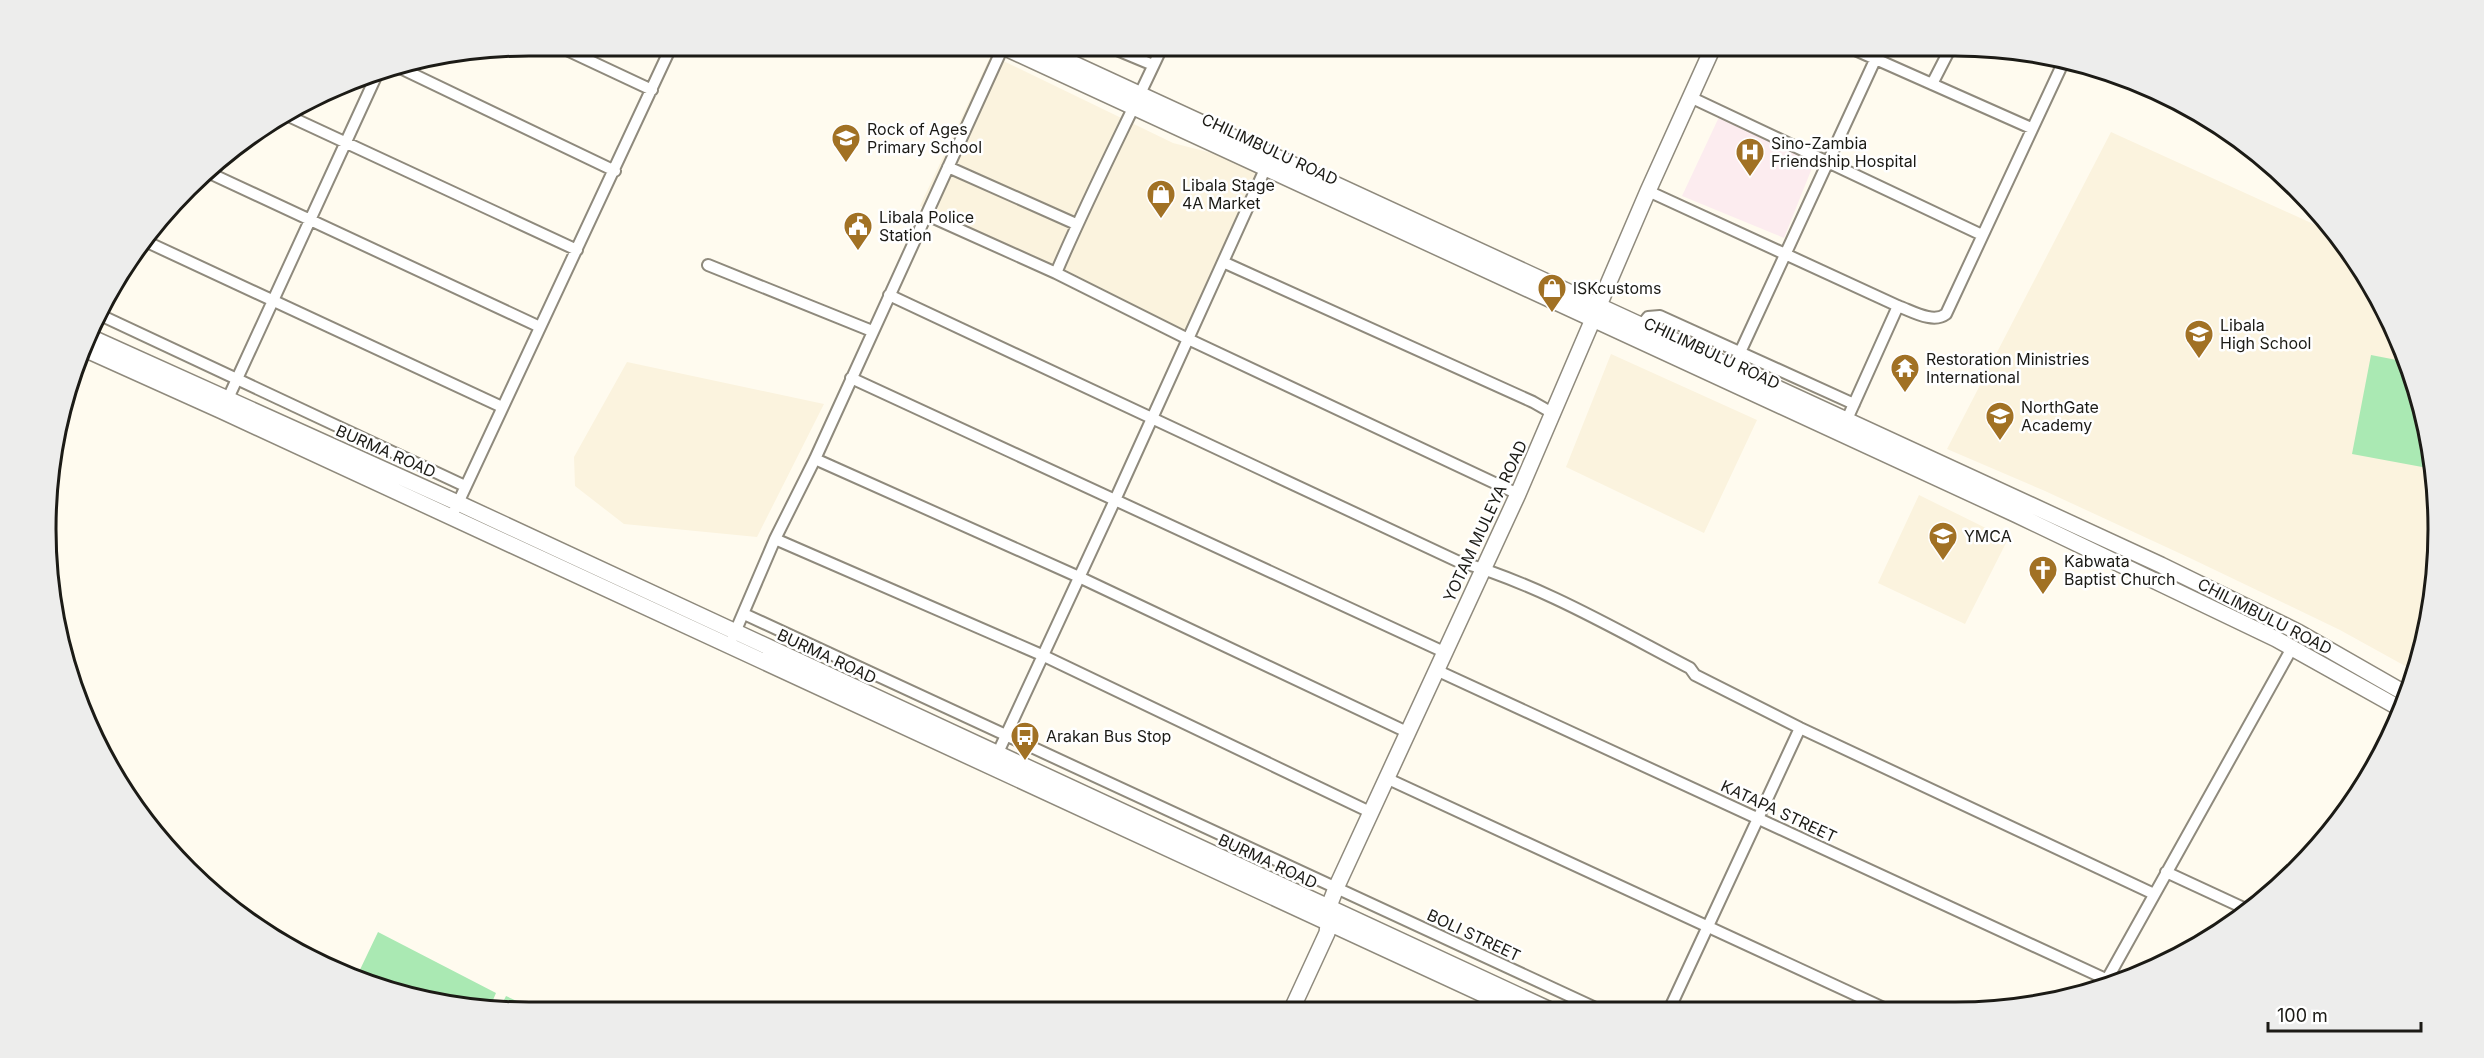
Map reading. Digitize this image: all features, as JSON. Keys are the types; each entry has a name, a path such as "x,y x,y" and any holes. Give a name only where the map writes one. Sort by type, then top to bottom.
{"main road":[{"name":"CHILIMBULU ROAD","path":"1026,56 1138,100 1843,427 2161,565 2277,622 2399,690"},
{"name":"CHILIMBULU ROAD","path":"1054,56 1266,167 1597,312 1641,326 1730,374"},
{"name":"YOTAM MULEYA ROAD","path":"1295,1002 1324,941 1336,888 1554,414 1648,191 1709,56"},
{"name":"BURMA ROAD","path":"96,340 451,518 732,639"},
{"name":"BURMA ROAD","path":"91,351 458,503 732,639 1329,917 1501,1002"},
{"name":"CHILIMBULU ROAD","path":"1843,427 2015,514 2292,648 2394,705"},
{"name":"BURMA ROAD","path":"1329,917 1531,1002"}],"street":[{"path":"579,56 652,90"},
{"path":"451,518 667,56"},
{"path":"732,639 775,539 815,459 927,215 997,56"},
{"path":"1131,56 1154,66"},
{"path":"1056,273 1076,224 1158,56"},
{"path":"1867,56 2031,128"},
{"path":"1932,84 1946,56"},
{"path":"1730,374 1875,60"},
{"path":"1648,191 1898,306 1932,319 1943,317 2061,68"},
{"path":"408,72 615,171"},
{"path":"225,405 373,82"},
{"path":"1690,97 1982,235"},
{"path":"293,118 577,250"},
{"path":"948,167 1076,224"},
{"path":"994,761 1266,167"},
{"path":"214,175 540,327"},
{"path":"927,215 1056,273 1188,339 1518,494"},
{"path":"151,244 502,407"},
{"path":"1223,262 1533,402 1554,414"},
{"path":"708,265 872,331"},
{"path":"889,295 1457,561 1483,568 1624,633 1690,668 1695,675 1800,728 2154,894"},
{"path":"1843,427 1898,306"},
{"path":"1641,326 1648,317 1660,316 1854,404"},
{"path":"105,317 465,486"},
{"path":"851,378 1444,652"},
{"path":"815,459 1079,577 1407,732"},
{"path":"775,539 1044,656 1370,812"},
{"name":"BOLI STREET","path":"744,614 1583,1002"},
{"path":"2110,976 2292,648"},
{"name":"KATAPA STREET","path":"1436,670 2102,979"},
{"path":"1674,1002 1800,728"},
{"path":"1386,778 1871,1002"},
{"path":"2166,872 2241,907"}],"shaded area":[{"path":"991,56 1173,143 1266,167 1188,339 1056,273 1058,267 920,206"},
{"name":"Sino-Zambia Friendship Hospital","path":"1719,117 1816,158 1784,238 1682,196"},
{"name":"Libala High School","path":"2111,132 2319,226 2349,266 2380,320 2403,377 2419,437 2427,498 2427,560 2419,621 2407,667 2340,630 2192,559 2045,491 1947,449"},
{"path":"1611,354 1757,420 1704,533 1566,467"},
{"path":"627,362 824,404 757,537 624,524 575,486 574,457"},
{"name":"YMCA","path":"1919,495 2008,539 1965,624 1878,583"}],"green space":[{"path":"2371,355 2397,360 2412,406 2424,467 2352,454"},
{"path":"378,932 496,993 493,1000 467,998 406,986 360,970"},
{"path":"506,996 518,1002 503,1001"}],"place":[{"name":"Rock of Ages Primary School","path":"846,164"},
{"name":"Sino-Zambia Friendship Hospital","path":"1750,178"},
{"name":"Libala Stage 4A Market","path":"1161,220"},
{"name":"Libala Police Station","path":"858,252"},
{"name":"lSKcustoms","path":"1552,314"},
{"name":"Libala High School","path":"2199,360"},
{"name":"Restoration Ministries International","path":"1905,394"},
{"name":"NorthGate Academy","path":"2000,442"},
{"name":"YMCA","path":"1943,562"},
{"name":"Kabwata Baptist Church","path":"2043,596"},
{"name":"Arakan Bus Stop","path":"1025,762"}]}
